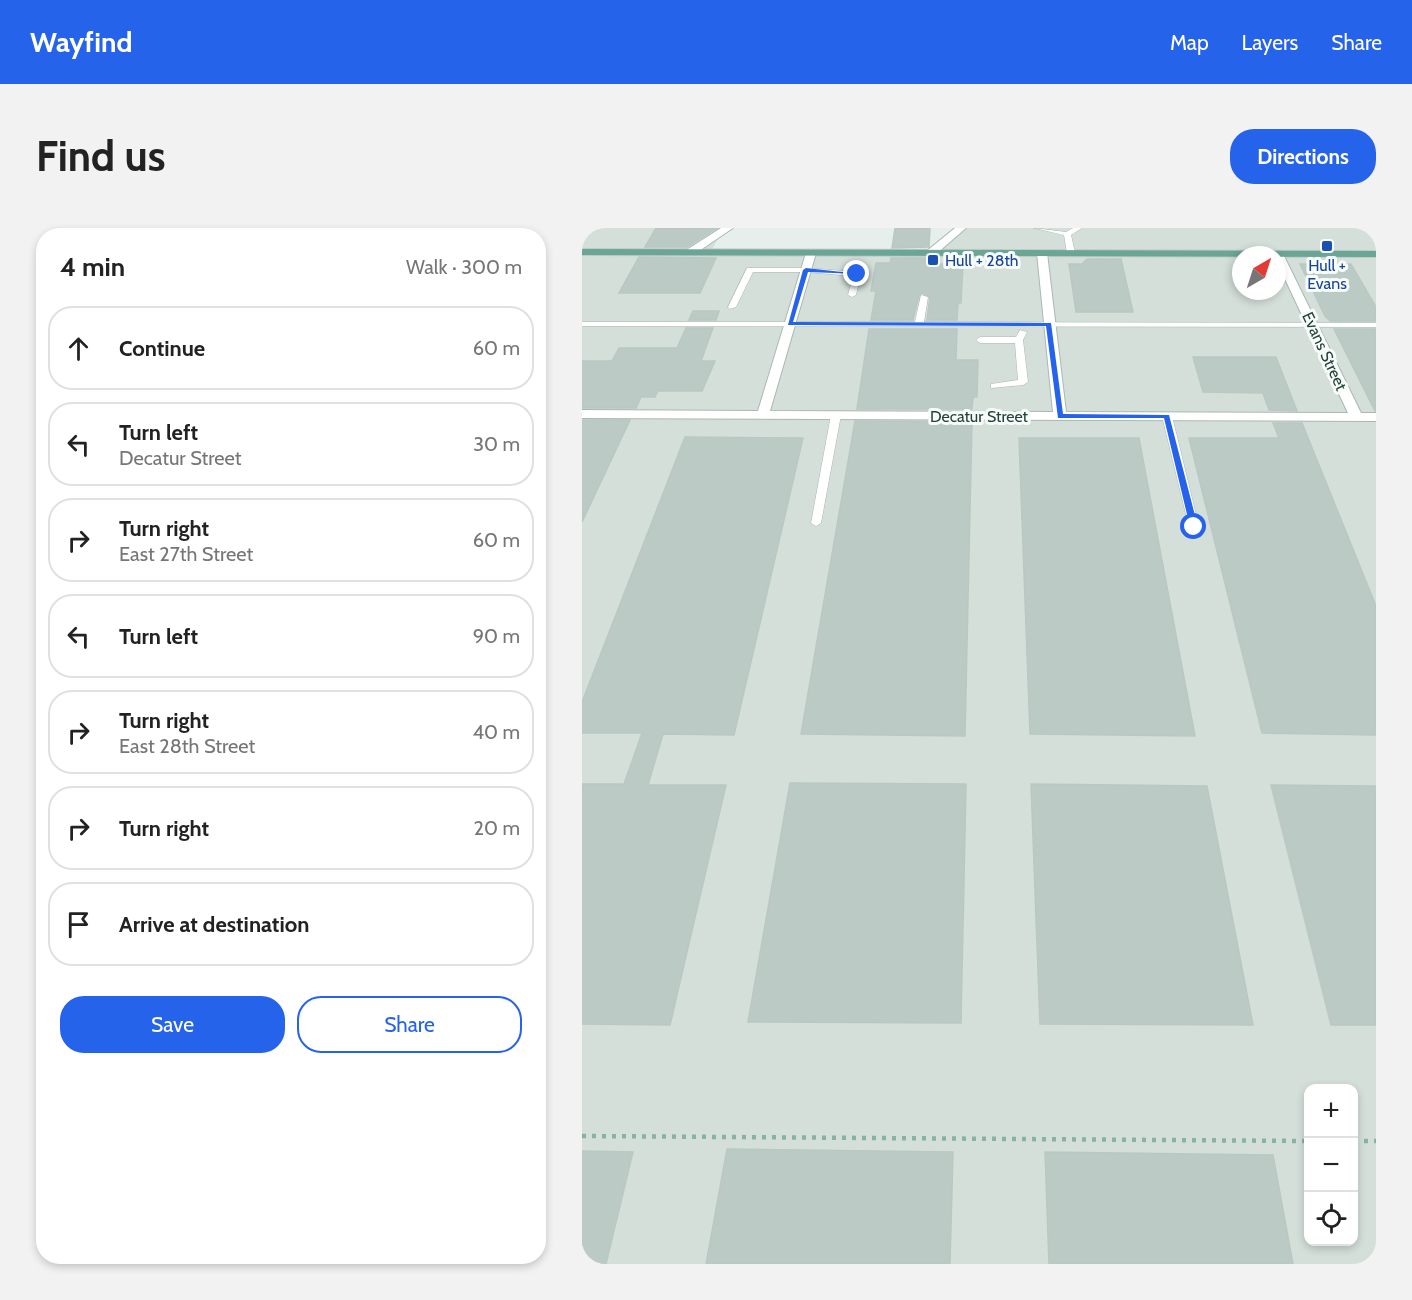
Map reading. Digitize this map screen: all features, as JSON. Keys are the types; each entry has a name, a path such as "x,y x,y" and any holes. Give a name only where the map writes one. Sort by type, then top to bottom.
{"main road":[{"path":"582,252 1232,254"},
{"path":"1286,254 1376,254"}],"street":[{"path":"689,253 728,228"},
{"path":"932,252 961,228"},
{"path":"763,415 811,253"},
{"path":"1042,253 1048,325 1060,416"},
{"name":"Evans Street","path":"1286,270 1356,417"},
{"name":"Decatur Street","path":"582,414 1376,417"}],"lane":[{"path":"1038,228 1067,234 1078,228"},
{"path":"1067,234 1071,253"},
{"path":"732,307 750,270 806,270 857,274 852,295"},
{"path":"919,324 924,297"},
{"path":"582,324 1376,325"},
{"path":"994,386 1023,382 1019,340 1027,325"},
{"path":"980,340 1019,340"},
{"path":"816,523 836,416"},
{"path":"1167,416 1194,527"}],"path":[{"path":"582,1136 1304,1141"},
{"path":"1358,1141 1376,1142"}],"shaded area":[{"path":"582,228 724,228 711,251 932,253 961,228 1376,228 1376,1264 582,1264"}],"building":[{"path":"656,228 717,228 687,247 645,247"},
{"path":"895,228 930,228 929,247 892,248"},
{"path":"639,257 716,258 700,293 619,293"},
{"path":"891,258 928,258 927,264 963,264 961,303 958,303 957,320 927,320 930,297 922,293 919,295 913,320 871,320 876,291 871,291 876,263 890,263"},
{"path":"1087,259 1121,259 1133,312 1076,312 1069,264 1082,264"},
{"path":"1300,264 1351,264 1376,307 1376,321 1330,321 1325,316"},
{"path":"693,311 719,311 716,320 689,320"},
{"path":"686,328 713,328 701,361 715,361 702,391 658,391 655,397 641,397 636,408 582,408 582,361 612,361 619,348 677,348"},
{"path":"869,329 957,329 956,360 978,360 977,397 973,397 972,409 857,409"},
{"path":"1334,329 1376,329 1376,411 1375,411"},
{"path":"1193,357 1276,357 1297,411 1269,410 1263,393 1203,392"},
{"path":"582,420 630,420 582,522"},
{"path":"855,421 972,422 965,736 801,734"},
{"path":"1273,423 1302,423 1376,606 1376,735 1262,733 1189,438 1279,438"},
{"path":"685,437 803,438 734,735 663,734 648,785 726,785 670,1025 582,1024 582,784 624,784 642,733 582,733 582,702"},
{"path":"1019,438 1139,438 1195,736 1030,734"},
{"path":"790,783 966,784 961,1023 748,1022"},
{"path":"1031,784 1207,786 1253,1025 1040,1024"},
{"path":"1271,785 1376,786 1376,1025 1331,1025"},
{"path":"727,1149 953,1152 950,1264 706,1264"},
{"path":"582,1151 633,1152 606,1264 582,1264"},
{"path":"1045,1152 1273,1155 1293,1264 1049,1264"}],"place":[{"name":"Hull + Evans","path":"1327,246"},
{"name":"Hull + 28th","path":"933,260"}],"route":[{"path":"857,274 806,270 790,324 1048,325 1060,416 1167,416 1194,527"}]}
